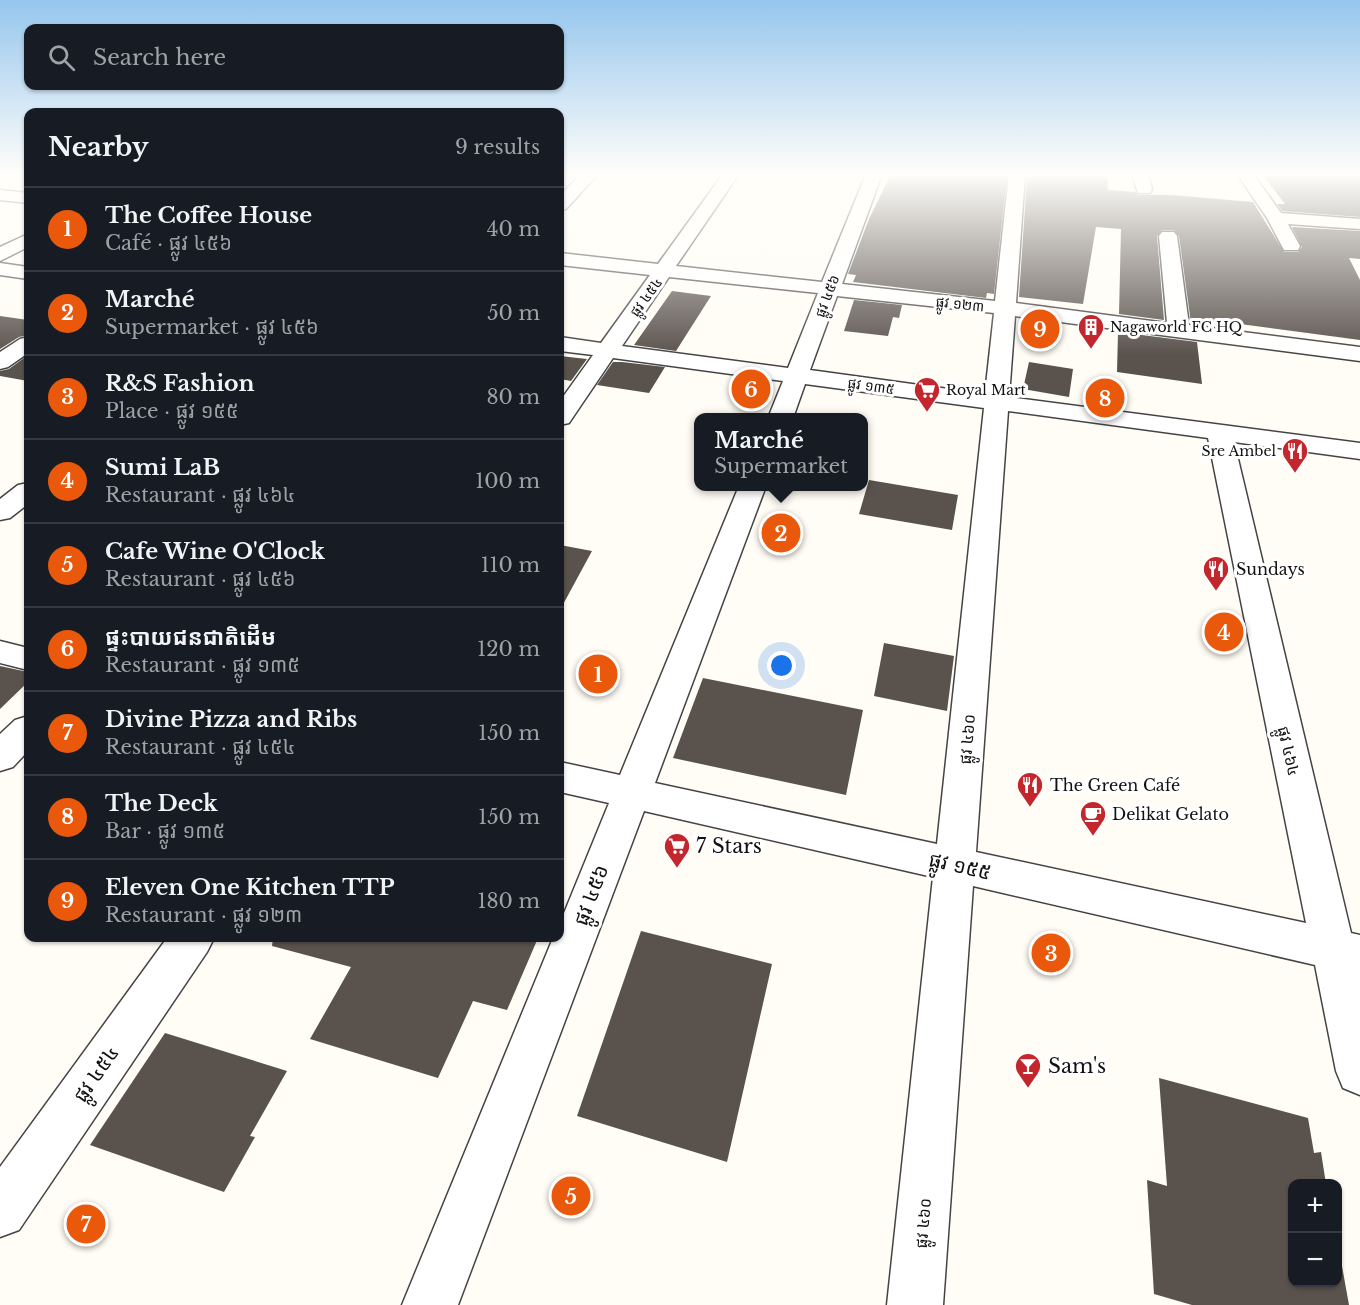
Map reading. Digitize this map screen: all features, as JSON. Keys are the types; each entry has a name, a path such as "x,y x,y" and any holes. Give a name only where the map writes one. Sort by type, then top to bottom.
{"street":[{"name":"ផ្លូវ ៤៥៤","path":"564,412 689,235"},
{"name":"ផ្លូវ ៤៥៦","path":"782,413 850,235"},
{"name":"ផ្លូវ ៤៦០","path":"915,1305 1012,235"},
{"path":"1285,235 1291,246"},
{"path":"1168,236 1179,330"},
{"path":"0,255 24,242"},
{"name":"ផ្លូវ ១២៣","path":"564,260 1005,308 1360,354"},
{"path":"0,269 24,272"},
{"name":"ផ្លូវ ១៣៥","path":"564,345 1360,451"},
{"path":"0,362 24,347"},
{"name":"ផ្លូវ ៤៦៤","path":"1219,432 1347,952 1360,1071"},
{"name":"ផ្លូវ ៤៥៦","path":"430,1305 751,491"},
{"path":"0,512 24,494"},
{"path":"0,652 24,657"},
{"path":"0,757 24,733"},
{"name":"ផ្លូវ ១៥៥","path":"564,778 1347,952"},
{"name":"ផ្លូវ ៤៥៤","path":"0,1211 189,942"}],"building":[{"path":"863,235 1001,235 994,294 987,293 986,298 853,282 856,275 848,274"},
{"path":"1023,235 1095,235 1083,304 1019,297"},
{"path":"1121,235 1158,235 1164,320 1119,314"},
{"path":"1273,235 1284,252 1298,252 1302,247 1296,235 1360,235 1360,259 1349,258 1360,280 1360,340 1195,318 1195,324 1191,323 1179,236"},
{"path":"672,291 711,296 676,351 634,345"},
{"path":"854,300 902,305 899,318 893,317 888,336 844,331"},
{"path":"0,316 24,319 24,336 0,349"},
{"path":"1118,332 1197,342 1202,384 1117,372"},
{"path":"564,356 587,359 571,381 564,380"},
{"path":"24,358 24,380 0,376 0,371 9,369"},
{"path":"613,362 665,367 649,393 597,385"},
{"path":"1029,362 1073,369 1069,397 1023,389"},
{"path":"869,480 958,495 952,530 859,514 866,491 868,491"},
{"path":"564,546 592,551 564,603"},
{"path":"884,643 954,656 947,711 874,696"},
{"path":"0,666 24,671 24,686 0,709"},
{"path":"703,678 863,710 846,795 673,758"},
{"path":"641,931 772,964 727,1162 577,1116"},
{"path":"272,942 536,942 507,1010 473,1001 438,1078 310,1039 351,967 272,946"},
{"path":"165,1033 287,1071 250,1136 255,1137 224,1192 90,1145"},
{"path":"1159,1078 1308,1118 1314,1153 1321,1152 1325,1179 1288,1179 1288,1287 1342,1287 1342,1266 1349,1305 1192,1305 1154,1294 1147,1180 1167,1186"}],"place":[{"name":"Eleven One Kitchen TTP","path":"1040,329"},
{"name":"Nagaworld FC HQ","path":"1091,350"},
{"name":"ផ្ទះបាយជនជាតិដើម","path":"751,389"},
{"name":"The Deck","path":"1105,398"},
{"name":"Royal Mart","path":"927,413"},
{"name":"Sre Ambel","path":"1295,474"},
{"name":"Marché","path":"781,533"},
{"name":"Sundays","path":"1216,592"},
{"name":"Sumi LaB","path":"1224,632"},
{"name":"The Coffee House","path":"598,674"},
{"name":"The Green Café","path":"1030,808"},
{"name":"Delikat Gelato","path":"1093,837"},
{"name":"7 Stars","path":"677,869"},
{"name":"R&S Fashion","path":"1051,953"},
{"name":"Sam's","path":"1028,1089"},
{"name":"Cafe Wine O'Clock","path":"571,1196"},
{"name":"Divine Pizza and Ribs","path":"86,1224"}]}
